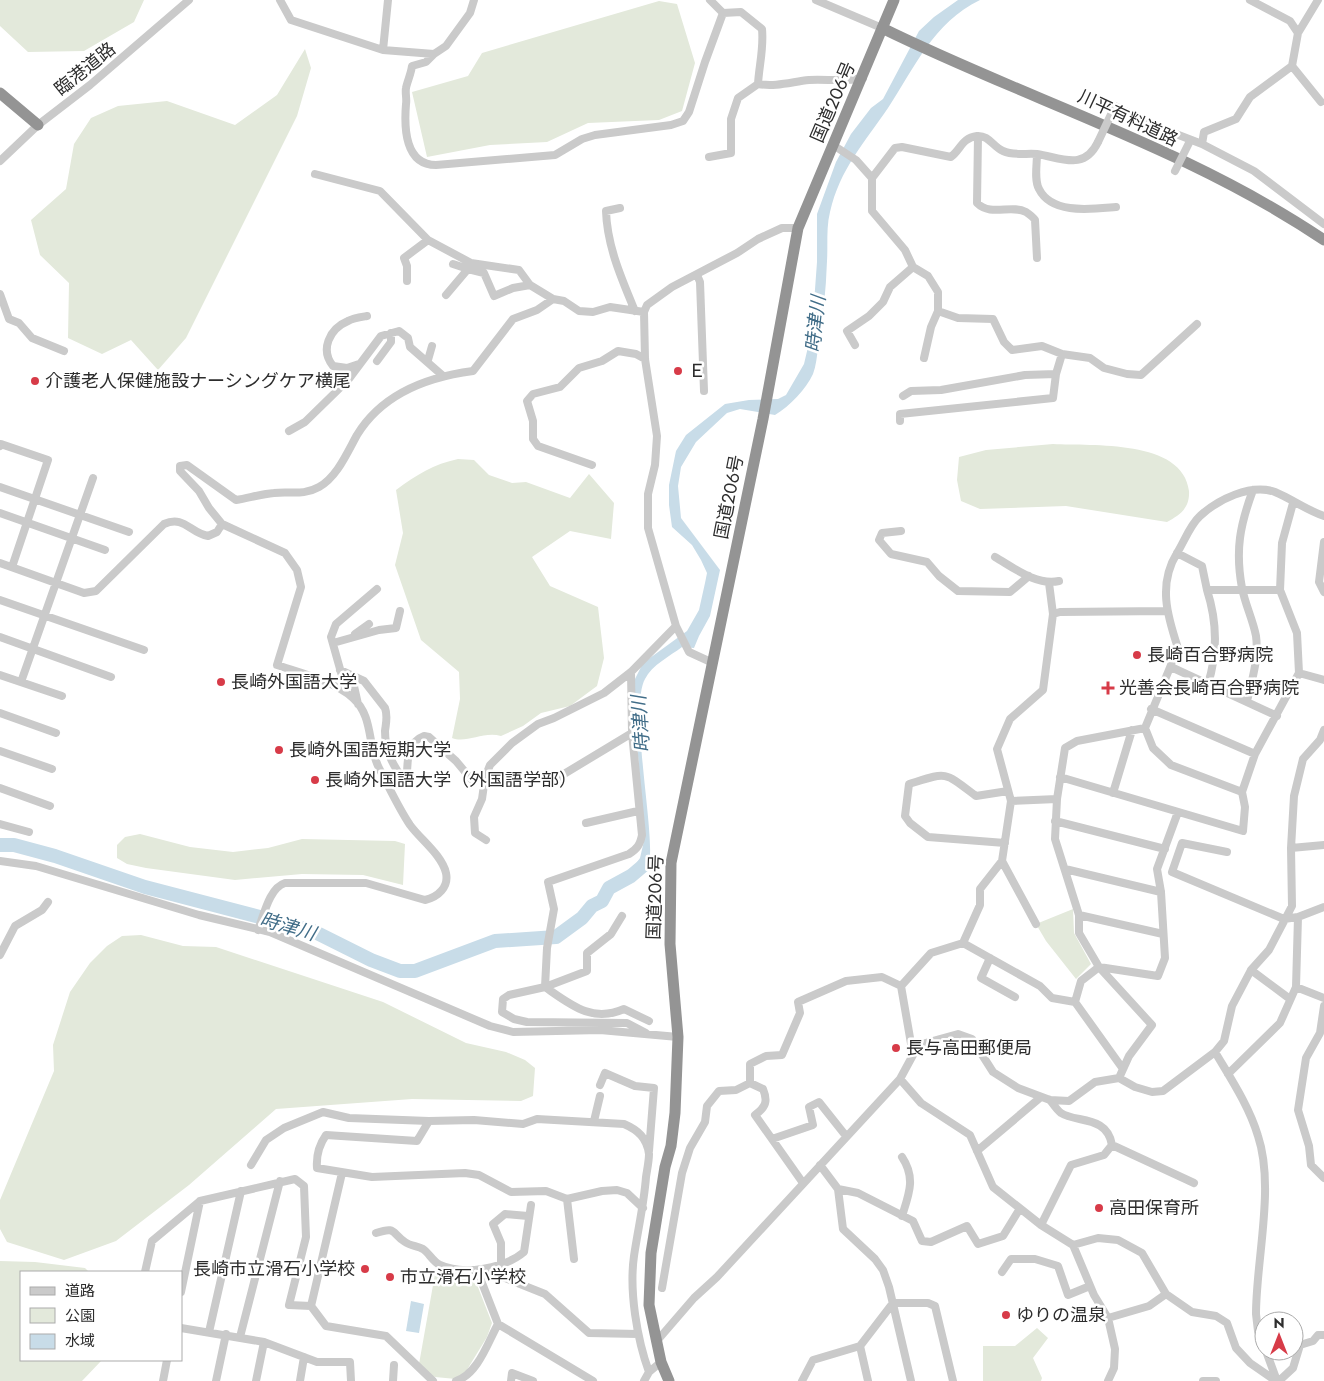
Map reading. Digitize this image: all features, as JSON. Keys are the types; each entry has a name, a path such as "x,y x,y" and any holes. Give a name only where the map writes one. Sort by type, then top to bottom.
{"highway":[{"name":"国道206号","path":"669,1381 656,1342 649,1305 651,1253 665,1167 671,1146 678,1037 670,944 671,863 763,419 798,228 837,148 894,0"},
{"name":"川平有料道路","path":"882,28 932,48 1111,128 1234,188 1324,240"},
{"name":"川平有料道路","path":"932,48 1091,113 1198,162 1280,205 1324,234"},
{"path":"0,93 38,125"}],"street":[{"name":"臨港道路","path":"0,161 38,125 90,85 189,0"},
{"path":"280,0 291,20 383,50 434,54"},
{"path":"383,50 388,0"},
{"path":"474,0 470,13 446,46 426,62 412,66 410,81 406,87 404,127 411,151 417,160 426,165 555,155 582,139 595,135 671,125 683,121 689,112 704,62 723,13"},
{"path":"710,0 723,13 741,12 762,29 764,43 758,84"},
{"path":"816,0 882,28"},
{"path":"1250,0 1290,21 1298,33"},
{"path":"1202,144 1204,132 1236,118 1250,96 1292,66 1298,33 1318,0"},
{"path":"1292,66 1321,102"},
{"path":"709,157 732,153 730,119 738,98 758,84 772,86 802,81 827,79 846,81 863,78"},
{"path":"924,358 931,327 938,311 938,292 928,276 913,267 905,250 872,211 872,178 895,148 902,147 951,157 964,140 978,136 987,138 1002,151 1014,154 1036,154 1078,161 1093,152 1115,106 1163,129 1202,144 1254,171 1324,224"},
{"path":"978,136 977,202 981,207 991,210 1025,211 1036,220 1037,258"},
{"path":"1175,171 1189,143"},
{"path":"837,148 856,160 872,178"},
{"path":"1036,154 1038,189 1046,198 1058,206 1092,209 1116,207"},
{"path":"315,174 380,191 428,240 471,263 519,270 530,286 553,299 564,301 579,311 592,312 610,307 639,312"},
{"path":"620,208 606,211 606,230 610,247 639,312 657,436 655,465 648,494 648,528 676,626 689,652 713,663"},
{"path":"639,312 672,287 697,275 758,239 782,228 798,228"},
{"path":"407,281 407,266 404,258 428,240"},
{"path":"453,264 484,274 494,296 512,288 530,286"},
{"path":"855,345 847,331 869,316 883,302 890,287 913,267"},
{"path":"446,295 468,269"},
{"path":"697,275 700,282 704,391"},
{"path":"0,294 10,319 19,322 32,338 56,350 64,351"},
{"path":"358,704 340,689 277,664 301,587 300,578 285,553 222,524 209,508 199,490 180,471 180,466 187,465 236,500 274,493 299,494 309,492 320,486 334,474 375,412 398,394 442,375 473,370 512,319 537,310 553,299"},
{"path":"938,311 958,318 993,319 1004,342 1012,350 1042,346 1062,354 1090,358 1104,368 1127,374 1141,375 1197,324"},
{"path":"359,364 347,368 333,366 326,358 326,349 332,333 347,321 367,316"},
{"path":"289,431 305,422 348,380 381,336 399,331 408,338 410,347 428,360 442,375"},
{"path":"377,361 391,342 391,334"},
{"path":"428,360 432,346"},
{"path":"592,465 538,446 532,439 533,421 527,401 532,394 560,387 579,368 602,361 618,351 636,354 645,359"},
{"path":"900,421 900,414 1053,398 1056,374 1062,354"},
{"path":"903,396 911,391 941,390 1025,375 1056,374"},
{"path":"0,446 1,444 48,460 12,567"},
{"path":"21,682 93,478"},
{"path":"0,487 129,532"},
{"path":"1247,701 1255,668 1256,636 1242,588 1238,547 1241,522 1253,490"},
{"path":"1242,792 1171,765 1153,748 1146,728 1151,709 1178,648 1166,611 1166,579 1170,566 1199,517 1228,498 1253,490 1274,492 1293,503 1324,516"},
{"path":"1060,778 1243,831 1245,807 1242,792 1255,754 1299,673 1297,633 1280,590 1282,543 1293,503"},
{"path":"0,513 105,550"},
{"path":"0,563 84,593 96,591 164,524 176,520 208,536 217,532 222,524"},
{"path":"901,531 882,533 879,540 891,554 927,562 939,576 958,591 1010,592 1030,576"},
{"path":"1324,542 1319,582 1324,592"},
{"path":"1177,553 1202,566 1215,614 1215,663 1208,684"},
{"path":"995,557 1030,576 1049,583 1059,581"},
{"path":"962,943 980,905 980,889 1002,861 1011,801 997,748 1010,719 1043,690 1053,614 1049,583"},
{"path":"1207,590 1242,588 1280,590"},
{"path":"258,930 277,885 285,883 366,883 425,900 436,896 445,885 446,874 443,866 410,824 378,765 372,748 370,726 358,704 354,686 346,681 340,670 331,638 336,624 377,589"},
{"path":"0,600 144,650"},
{"path":"333,642 398,630 400,611"},
{"path":"1053,614 1060,612 1166,611"},
{"path":"350,638 369,624"},
{"path":"486,840 473,828 474,817 482,798 485,778 490,765 512,743 538,724 604,693 631,672 676,626"},
{"path":"0,637 111,677"},
{"path":"1171,667 1277,716"},
{"path":"340,670 364,681 375,699 385,708 387,713 385,732 389,756 403,779 407,778 412,746 415,740 424,736 429,737 471,779 485,778"},
{"path":"545,987 546,948 554,909 548,882 636,850 642,835 638,810 632,733 631,672"},
{"path":"1299,673 1324,680"},
{"path":"0,675 62,696"},
{"path":"1151,709 1255,754"},
{"path":"0,713 56,733"},
{"path":"1119,1078 1129,1056 1152,1025 1099,967 1079,933 1079,915 1055,839 1055,821 1064,748 1077,741 1146,728"},
{"path":"1113,793 1132,730"},
{"path":"911,1047 958,1034 972,1039 993,1072 1018,1088 1050,1100 1069,1101 1096,1082 1119,1078 1134,1087 1152,1092 1163,1091 1215,1052 1224,1041 1232,1006 1251,970 1269,950 1292,906 1291,848 1294,796 1303,759 1320,740 1324,730"},
{"path":"549,783 632,733"},
{"path":"0,751 52,769"},
{"path":"1005,843 928,837 910,823 905,816 909,784 937,775 946,775 976,796 1008,791"},
{"path":"0,788 50,806"},
{"path":"1011,801 1057,799"},
{"path":"586,823 638,810"},
{"path":"1075,1002 1081,981 1099,967 1158,976 1165,958 1162,934 1161,892 1157,868 1178,812"},
{"path":"1055,821 1165,849"},
{"path":"0,824 29,832"},
{"path":"1227,852 1182,843 1172,872 1284,919 1298,917 1324,906"},
{"path":"1291,848 1324,846"},
{"path":"0,861 36,866 295,942 490,1026 513,1032 600,1030 678,1037"},
{"path":"1002,861 1036,924"},
{"path":"1065,869 1161,892"},
{"path":"0,955 3,940 15,926 42,910 48,902"},
{"path":"1079,915 1162,934"},
{"path":"622,916 611,934 587,952 587,971 545,987 509,995 503,999 502,1012 514,1019 527,1022 626,1023 650,1034"},
{"path":"1228,1074 1280,1023 1296,987 1298,917"},
{"path":"900,986 931,953 962,943 1040,986 1052,998 1075,1002 1123,1070"},
{"path":"990,958 981,978 1015,997"},
{"path":"1251,970 1290,1000"},
{"path":"750,1083 750,1064 766,1056 782,1055 800,1013 798,1002 846,981 882,977 900,986"},
{"path":"656,1342 694,1298 900,1078 913,1055 900,986"},
{"path":"545,987 585,1013 611,1015 624,1008 649,1020"},
{"path":"1296,987 1324,998"},
{"path":"1324,1006 1320,1033 1306,1058 1298,1110 1309,1146 1311,1165 1324,1178"},
{"path":"1215,1052 1237,1089 1255,1129 1263,1157 1264,1183 1256,1311"},
{"path":"600,1084 605,1073 635,1086 654,1088 643,1208 634,1258 634,1299 638,1334 649,1372"},
{"path":"900,1078 921,1103 970,1135 993,1187 1040,1226 1074,1246 1090,1286 1108,1318 1115,1349 1114,1368 1108,1381"},
{"path":"750,1083 763,1089 767,1099 764,1109 755,1115 803,1183"},
{"path":"662,1288 682,1173 690,1148 705,1122 707,1106 719,1091 736,1090 750,1083"},
{"path":"594,1121 600,1096"},
{"path":"977,1151 1041,1097"},
{"path":"1040,1226 1071,1165 1104,1154 1112,1145 1111,1137 1093,1121 1061,1113 1050,1100"},
{"path":"772,1139 813,1125 809,1107 819,1102 846,1136"},
{"path":"251,1165 266,1140 284,1128 323,1112 349,1118 429,1121 474,1120 523,1124 537,1118 624,1124 634,1128 643,1137 649,1155"},
{"path":"429,1121 417,1141 326,1135 320,1143 316,1157 317,1168 372,1177 472,1174 493,1181 511,1192 546,1191 567,1199 602,1190 617,1190 627,1193 643,1208"},
{"path":"1112,1145 1194,1183"},
{"path":"902,1157 909,1168 911,1177 902,1216"},
{"path":"820,1165 838,1188 843,1229 875,1259 883,1270 893,1303 911,1381"},
{"path":"310,1306 342,1173"},
{"path":"145,1271 152,1241 200,1201 295,1179 304,1186 306,1237 289,1305 310,1306 326,1326 386,1336 433,1381"},
{"path":"240,1336 280,1181"},
{"path":"838,1188 858,1193 913,1221 922,1241 931,1242 967,1226 978,1244 1003,1236 1019,1210"},
{"path":"209,1332 241,1191"},
{"path":"567,1199 574,1260"},
{"path":"182,1287 200,1201"},
{"path":"376,1233 389,1229 394,1231 405,1243 423,1249 438,1264 448,1268 477,1270 515,1259 524,1252 531,1205"},
{"path":"501,1263 501,1243 493,1224 505,1214 528,1216"},
{"path":"1074,1246 1098,1238 1118,1240 1142,1252 1166,1294 1192,1312 1216,1316 1227,1323 1236,1348 1250,1364 1277,1381"},
{"path":"1002,1272 1011,1259 1035,1259 1058,1266 1068,1296 1090,1286"},
{"path":"477,1270 481,1273 496,1274 545,1294 589,1333 638,1334"},
{"path":"477,1270 498,1324 593,1381"},
{"path":"1108,1318 1149,1306 1166,1294"},
{"path":"802,1381 813,1360 860,1346 893,1303"},
{"path":"893,1303 928,1303 935,1306 953,1381"},
{"path":"456,1381 463,1379 471,1372 498,1324"},
{"path":"182,1328 240,1336 264,1342 317,1362 350,1362 351,1381"},
{"path":"216,1381 226,1334"},
{"path":"1277,1381 1293,1368 1300,1345 1324,1335"},
{"path":"256,1381 264,1342"},
{"path":"860,1346 868,1381"},
{"path":"300,1381 304,1357"},
{"path":"163,1381 167,1361"},
{"path":"1270,1361 1277,1381"},
{"path":"644,1381 649,1372 662,1362"},
{"path":"393,1381 394,1366"},
{"path":"510,1381 512,1373 533,1381"},
{"path":"1203,1381 1216,1381"}],"green space":[{"path":"0,0 144,0 134,22 84,51 28,52 0,26"},
{"path":"659,1 677,4 695,63 682,111 659,120 588,123 547,142 490,145 427,157 412,92 468,76 482,53"},
{"path":"305,49 311,68 297,116 186,338 158,370 131,340 102,354 68,338 69,283 40,255 31,220 66,189 74,144 91,118 118,106 167,101 235,125 277,95"},
{"path":"1053,444 1112,446 1154,454 1171,462 1183,474 1189,491 1188,502 1180,514 1167,522 1066,506 980,509 961,501 957,480 959,457 986,450"},
{"path":"458,459 474,460 489,475 512,483 526,482 570,498 589,474 614,503 611,539 570,531 532,557 550,586 598,607 604,658 597,686 570,706 541,713 523,726 501,736 488,735 463,740 452,738 460,699 459,672 421,640 395,565 403,533 396,490 426,471"},
{"path":"140,834 190,847 233,852 268,848 302,839 395,841 405,844 403,885 363,875 302,874 235,880 146,868 127,864 117,858 117,845 125,837"},
{"path":"1073,909 1074,933 1091,964 1076,979 1046,941 1036,924"},
{"path":"141,935 183,946 216,947 383,1002 466,1043 506,1052 525,1060 535,1068 533,1096 521,1101 412,1099 276,1109 189,1185 116,1241 64,1260 7,1242 0,1229 0,1200 54,1071 53,1045 70,992 90,963 107,946 122,936"},
{"path":"0,1261 35,1262 85,1268 88,1271 20,1271 20,1361 101,1361 82,1381 0,1381"},
{"path":"465,1271 474,1277 492,1323 487,1337 465,1373 456,1379 435,1377 426,1372 419,1364 435,1274 439,1278 450,1272"},
{"path":"1037,1328 1048,1338 1033,1358 1042,1378 1041,1381 983,1381 983,1346 1015,1346"}],"water":[{"name":"時津川","path":"958,0 980,0 950,21 926,47 888,108 846,169 834,197 828,224 826,283 821,326 816,364 810,380 797,397 775,415 740,409 727,413 696,442 681,467 678,486 681,518 720,570 710,616 694,648 682,647 657,665 645,679 641,693 640,713 650,855 646,871 631,879 628,875 640,858 644,841 633,683 643,663 687,631 699,610 707,573 692,545 672,527 669,485 676,451 686,435 725,404 749,400 778,399 786,395 804,364 812,330 817,262 817,214 836,162 851,134 871,108 883,99 919,31 934,17"},
{"path":"411,1301 424,1304 419,1333 406,1331"}],"waterway":[{"name":"時津川","path":"0,845 14,845 55,856 145,887 313,931 371,960 400,971 415,971 495,941 556,937 582,918 592,906 602,901 609,888 631,876 644,865"}],"place":[{"name":"Ｅ","path":"678,371"},
{"name":"介護老人保健施設ナーシングケア横尾","path":"35,381"},
{"name":"長崎百合野病院","path":"1137,655"},
{"name":"長崎外国語大学","path":"221,682"},
{"name":"光善会長崎百合野病院","path":"1108,688"},
{"name":"長崎外国語短期大学","path":"279,750"},
{"name":"長崎外国語大学（外国語学部）","path":"315,780"},
{"name":"長与高田郵便局","path":"896,1048"},
{"name":"高田保育所","path":"1099,1208"},
{"name":"長崎市立滑石小学校","path":"365,1269"},
{"name":"市立滑石小学校","path":"390,1277"},
{"name":"ゆりの温泉","path":"1006,1315"}]}
